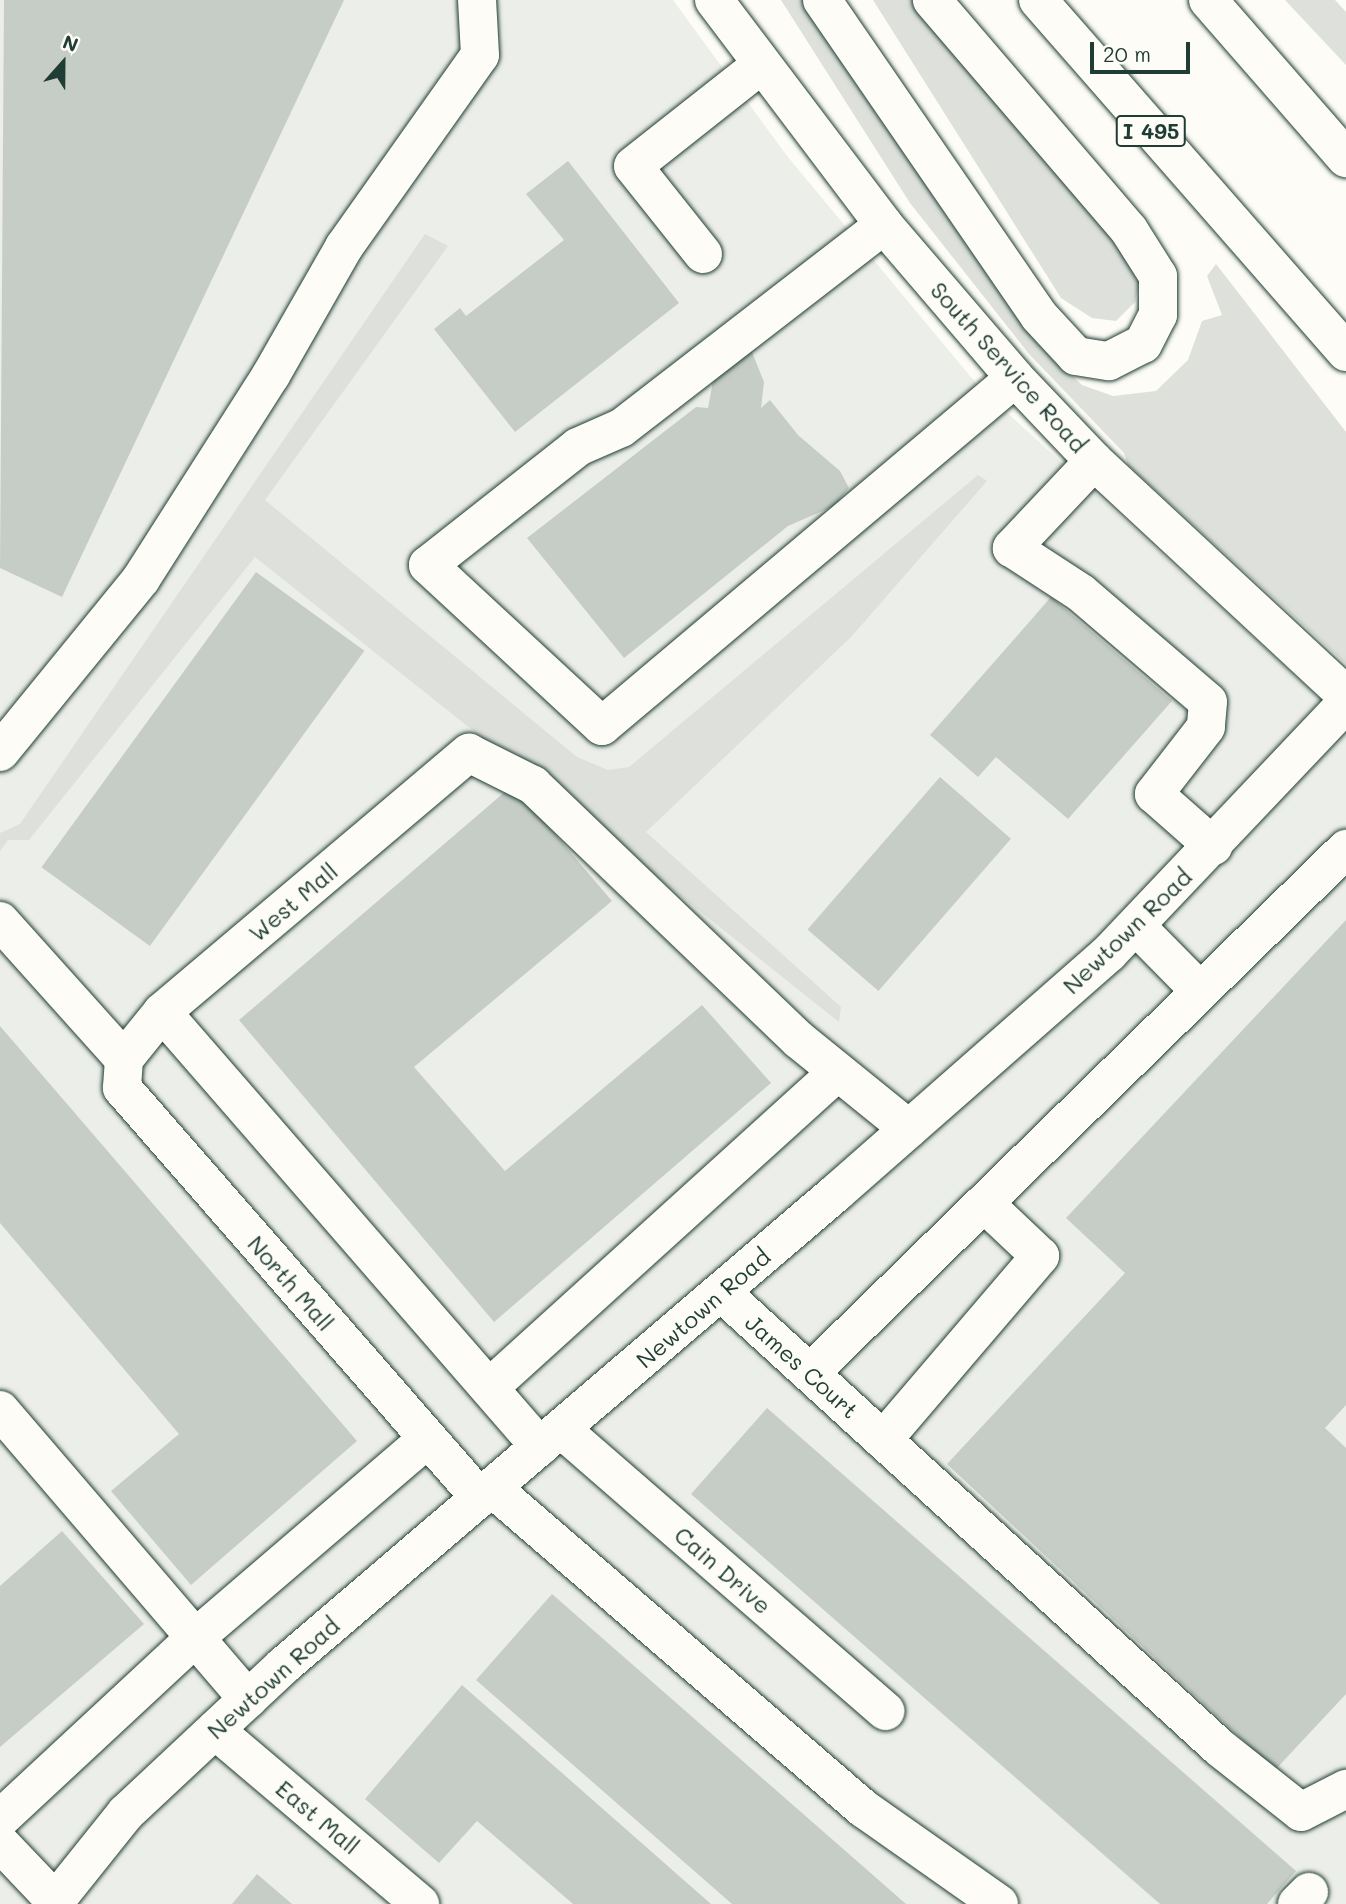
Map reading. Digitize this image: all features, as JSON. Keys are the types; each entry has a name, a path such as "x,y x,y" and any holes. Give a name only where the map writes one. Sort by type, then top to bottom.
{"main road":[{"path":"0,752 141,579 271,375 344,247 480,55 477,0"},
{"name":"South Service Road","path":"714,0 884,225 1015,378 1094,461 1346,695"},
{"path":"822,0 1040,316 1076,356 1109,361 1143,344 1158,315 1158,276 1129,230 932,0"},
{"name":"I 495","path":"1038,0 1264,263 1346,352"},
{"path":"1208,0 1346,158"},
{"path":"703,254 633,166 762,64"},
{"path":"884,225 621,428 578,447 428,565 602,726 1015,378"},
{"path":"1264,263 1346,366"},
{"path":"1094,461 1012,548 1081,593 1208,702 1206,727 1154,794 1213,846"},
{"name":"Newtown Road","path":"55,1903 126,1813 248,1699 909,1129 1136,926 1346,703"},
{"name":"West Mall","path":"124,1059 162,1012 469,753 533,785 799,1040 838,1072"},
{"path":"810,1373 1346,849"},
{"path":"0,921 124,1059"},
{"path":"1136,926 1200,991"},
{"name":"Cain Drive","path":"162,1012 491,1387 885,1711"},
{"name":"North Mall","path":"124,1059 122,1088 426,1440 863,1809 999,1904"},
{"path":"491,1387 838,1072 909,1129"},
{"path":"883,1440 1040,1256 984,1203"},
{"name":"James Court","path":"721,1292 1220,1748 1301,1812 1346,1789"},
{"path":"0,1410 248,1699"},
{"path":"0,1819 195,1638 426,1440"},
{"name":"East Mall","path":"215,1730 420,1904"},
{"path":"0,1843 55,1903"}],"shaded area":[{"path":"0,0 673,0 787,156 980,388 1346,722 1346,1904 0,1904"},
{"path":"781,0 808,0 1049,354 1082,385 1113,396 1156,391 1188,360 1202,321 1222,315 1207,276 1216,264 1346,432 1346,664 1128,465 1124,453 1029,354 910,203"},
{"path":"873,0 917,0 1114,241 1140,278 1135,302 1116,321 1092,318 1061,298"},
{"path":"1285,0 1335,0 1346,12 1346,65"},
{"path":"425,234 448,246 265,500 577,757 608,770 629,767 978,475 987,481 852,636 646,832 841,1007 839,1022 255,557 29,840 8,840 0,851 0,833 20,824"}],"building":[{"path":"4,0 344,0 62,597 0,568"},
{"path":"568,161 679,303 515,432 434,329 460,308 466,316 564,240 526,194"},
{"path":"752,352 764,382 761,408 770,400 798,435 840,471 849,488 834,506 788,526 624,658 527,538 696,407 708,408 713,381 736,357"},
{"path":"256,572 364,651 150,946 41,867"},
{"path":"1051,597 1172,701 1068,819 996,757 978,777 930,735"},
{"path":"940,777 1011,839 878,991 807,929"},
{"path":"513,785 612,901 414,1067 505,1171 702,1005 771,1083 494,1322 239,1020"},
{"path":"1346,920 1346,1405 1325,1428 1346,1448 1346,1694 1275,1770 947,1464 1125,1273 1066,1218"},
{"path":"0,1026 357,1441 191,1585 111,1491 179,1434 0,1223"},
{"path":"767,1408 1296,1871 1267,1904 1160,1904 691,1494"},
{"path":"62,1531 144,1624 0,1747 0,1586"},
{"path":"552,1594 906,1904 732,1904 476,1680"},
{"path":"462,1685 711,1904 573,1904 477,1821 439,1863 365,1799"},
{"path":"257,1874 292,1904 232,1904"}]}
